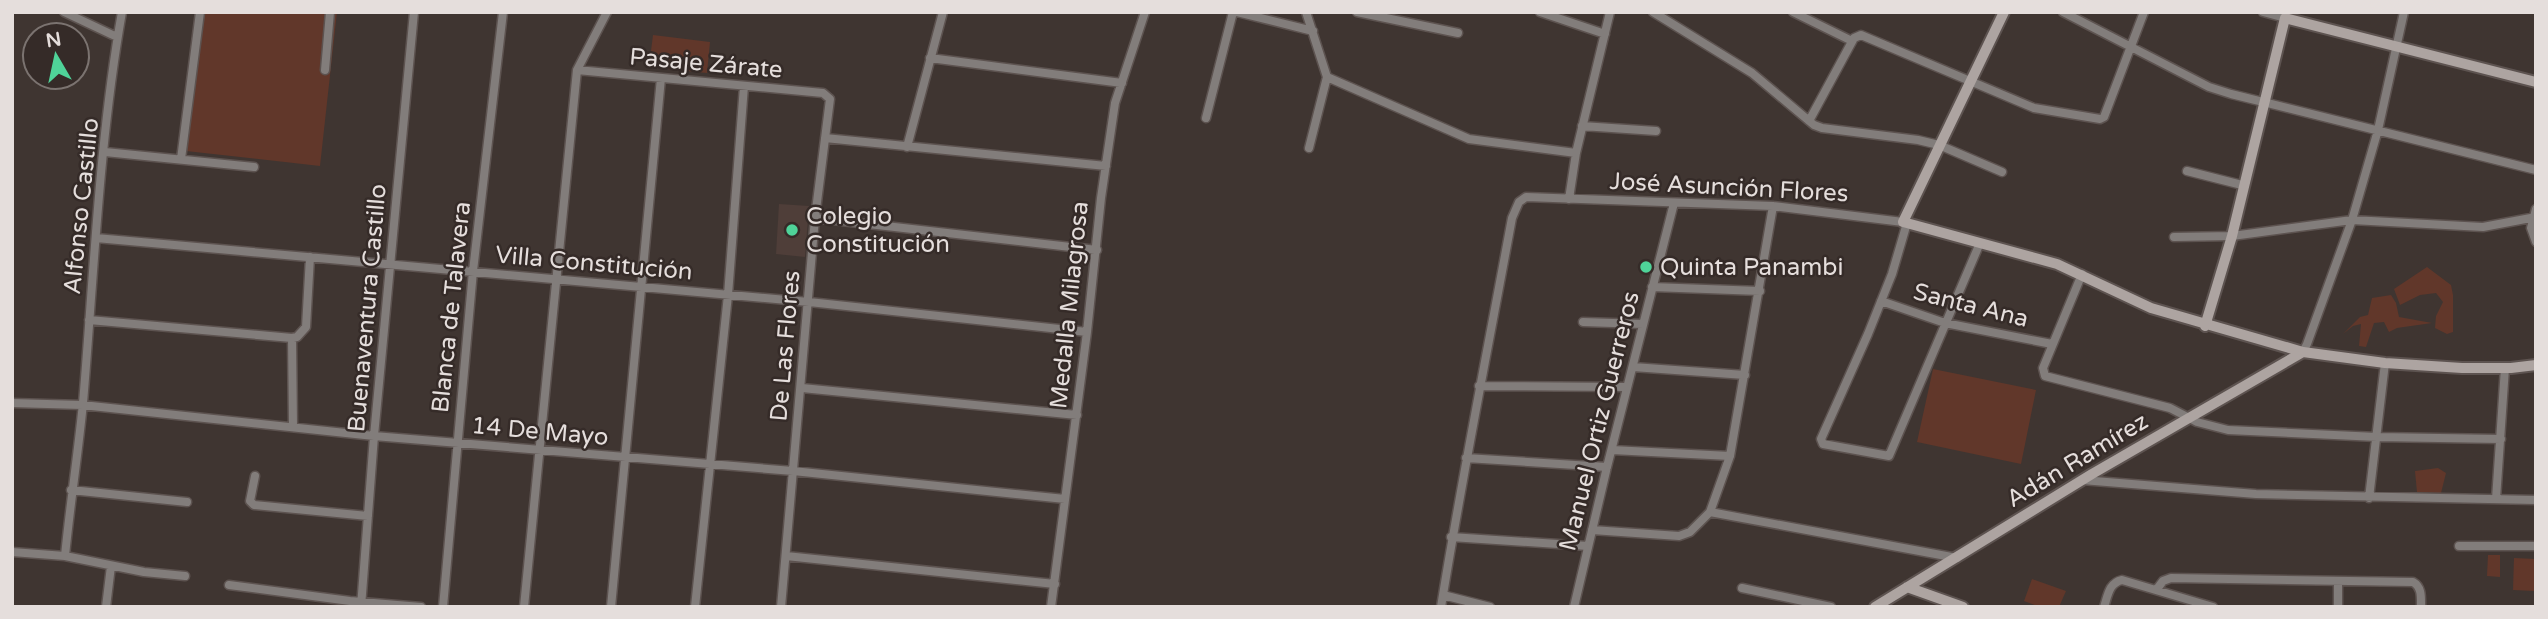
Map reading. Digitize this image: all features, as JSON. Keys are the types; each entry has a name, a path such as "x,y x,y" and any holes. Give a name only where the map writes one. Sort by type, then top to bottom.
{"street":[{"path":"64,12 117,37"},
{"name":"Alfonso Castillo","path":"65,556 82,405 104,152 122,12"},
{"path":"181,159 200,12"},
{"path":"325,70 330,12"},
{"name":"Buenaventura Castillo","path":"361,604 414,12"},
{"name":"Blanca de Talavera","path":"443,607 473,271 503,12"},
{"path":"524,607 577,70 607,12"},
{"path":"907,147 943,12"},
{"name":"Medalla Milagrosa","path":"1051,607 1115,103 1144,12"},
{"path":"1206,118 1235,12 1313,31"},
{"path":"1306,12 1327,77 1310,148"},
{"path":"1357,12 1458,33"},
{"path":"1540,12 1605,34"},
{"path":"1569,199 1576,153 1610,12"},
{"path":"1653,12 1741,66 1809,121 1822,128 1917,139 1939,145 2002,172"},
{"path":"1793,12 1852,41"},
{"path":"1980,243 1889,456 1823,444 1821,439 1881,302 1905,222 2004,12"},
{"path":"2063,12 2209,87 2536,170"},
{"path":"1809,121 1854,37 1861,35 2034,108 2100,119 2104,117 2144,12"},
{"path":"2263,12 2286,15 2536,82"},
{"path":"2302,352 2351,220 2378,130 2404,12"},
{"path":"2205,326 2232,236 2242,185 2286,15"},
{"path":"930,58 1122,83"},
{"name":"Pasaje Zárate","path":"577,70 823,93 830,99"},
{"path":"1327,77 1469,139 1576,153"},
{"path":"611,607 661,78"},
{"path":"695,607 728,295 744,86"},
{"name":"De Las Flores","path":"781,607 815,218 830,99"},
{"path":"1582,126 1656,131"},
{"path":"825,138 1107,166"},
{"path":"104,152 254,167"},
{"path":"2187,171 2242,185"},
{"name":"José Asunción Flores","path":"1479,386 1512,218 1519,202 1526,197 1773,206 1905,222 2057,264 2151,308 2205,326 2302,352 2385,363 2505,368 2536,365"},
{"name":"Manuel Ortiz Guerreros","path":"1574,607 1674,203"},
{"path":"1592,530 1679,536 1690,532 1710,512 1730,456 1773,206"},
{"path":"2536,209 2531,228 2536,243"},
{"path":"815,218 1097,250"},
{"path":"2174,237 2232,236 2351,220 2483,227 2534,218"},
{"name":"Villa Constitución","path":"96,237 809,302 1087,332"},
{"path":"89,320 298,337 306,327 310,257"},
{"path":"2082,274 2043,368 2045,376 2162,406 2187,418 2228,430 2501,439"},
{"path":"1652,287 1760,290"},
{"name":"Santa Ana","path":"1881,302 1945,323 2052,344"},
{"path":"1583,322 1643,324"},
{"path":"292,338 293,427"},
{"name":"Adán Ramírez","path":"1875,607 2082,480 2302,352"},
{"path":"2369,498 2385,363"},
{"path":"1633,367 1745,375"},
{"path":"2496,499 2505,368"},
{"path":"1441,607 1479,386 1627,387"},
{"path":"802,388 1077,415"},
{"name":"14 De Mayo","path":"12,404 82,405 374,436 793,471 1065,499"},
{"path":"1612,450 1730,456"},
{"path":"1466,458 1607,467"},
{"path":"255,476 250,501 254,505 368,516"},
{"path":"2082,480 2256,494 2536,500"},
{"path":"71,490 187,502"},
{"path":"1710,512 1957,558"},
{"path":"1451,537 1588,546"},
{"path":"2459,546 2536,546"},
{"path":"12,552 65,556 111,566 185,576"},
{"path":"786,556 1055,584"},
{"path":"106,607 111,566"},
{"path":"2157,589 2163,581 2171,578 2413,582 2420,590 2421,607"},
{"path":"2104,607 2111,587 2122,580 2214,607"},
{"path":"2338,582 2338,607"},
{"path":"229,585 361,604 421,607"},
{"path":"1907,587 1963,607"},
{"path":"1742,588 1831,607"},
{"path":"1443,595 1490,607"}],"shaded area":[{"path":"203,12 337,12 320,166 186,151"},
{"path":"653,35 710,42 707,73 649,67"},
{"name":"Colegio Constitución","path":"779,204 809,206 805,257 776,254"},
{"path":"2427,267 2451,285 2453,332 2447,334 2435,328 2436,316 2443,302 2436,293 2420,295 2400,305 2394,289"},
{"path":"2391,295 2399,317 2432,323 2397,328 2389,332 2384,322 2374,323 2366,347 2359,346 2361,324 2353,326 2343,334 2360,317 2368,315 2372,298"},
{"path":"1933,369 2036,390 2021,464 1917,442"},
{"path":"2438,468 2446,473 2441,493 2417,492 2415,471"},
{"path":"2488,555 2500,555 2500,577 2487,576"},
{"path":"2514,558 2536,559 2535,591 2513,590"},
{"path":"2032,579 2066,591 2059,607 2040,607 2024,601"}],"place":[{"name":"Colegio Constitución","path":"792,230"},
{"name":"Quinta Panambi","path":"1646,267"}]}
